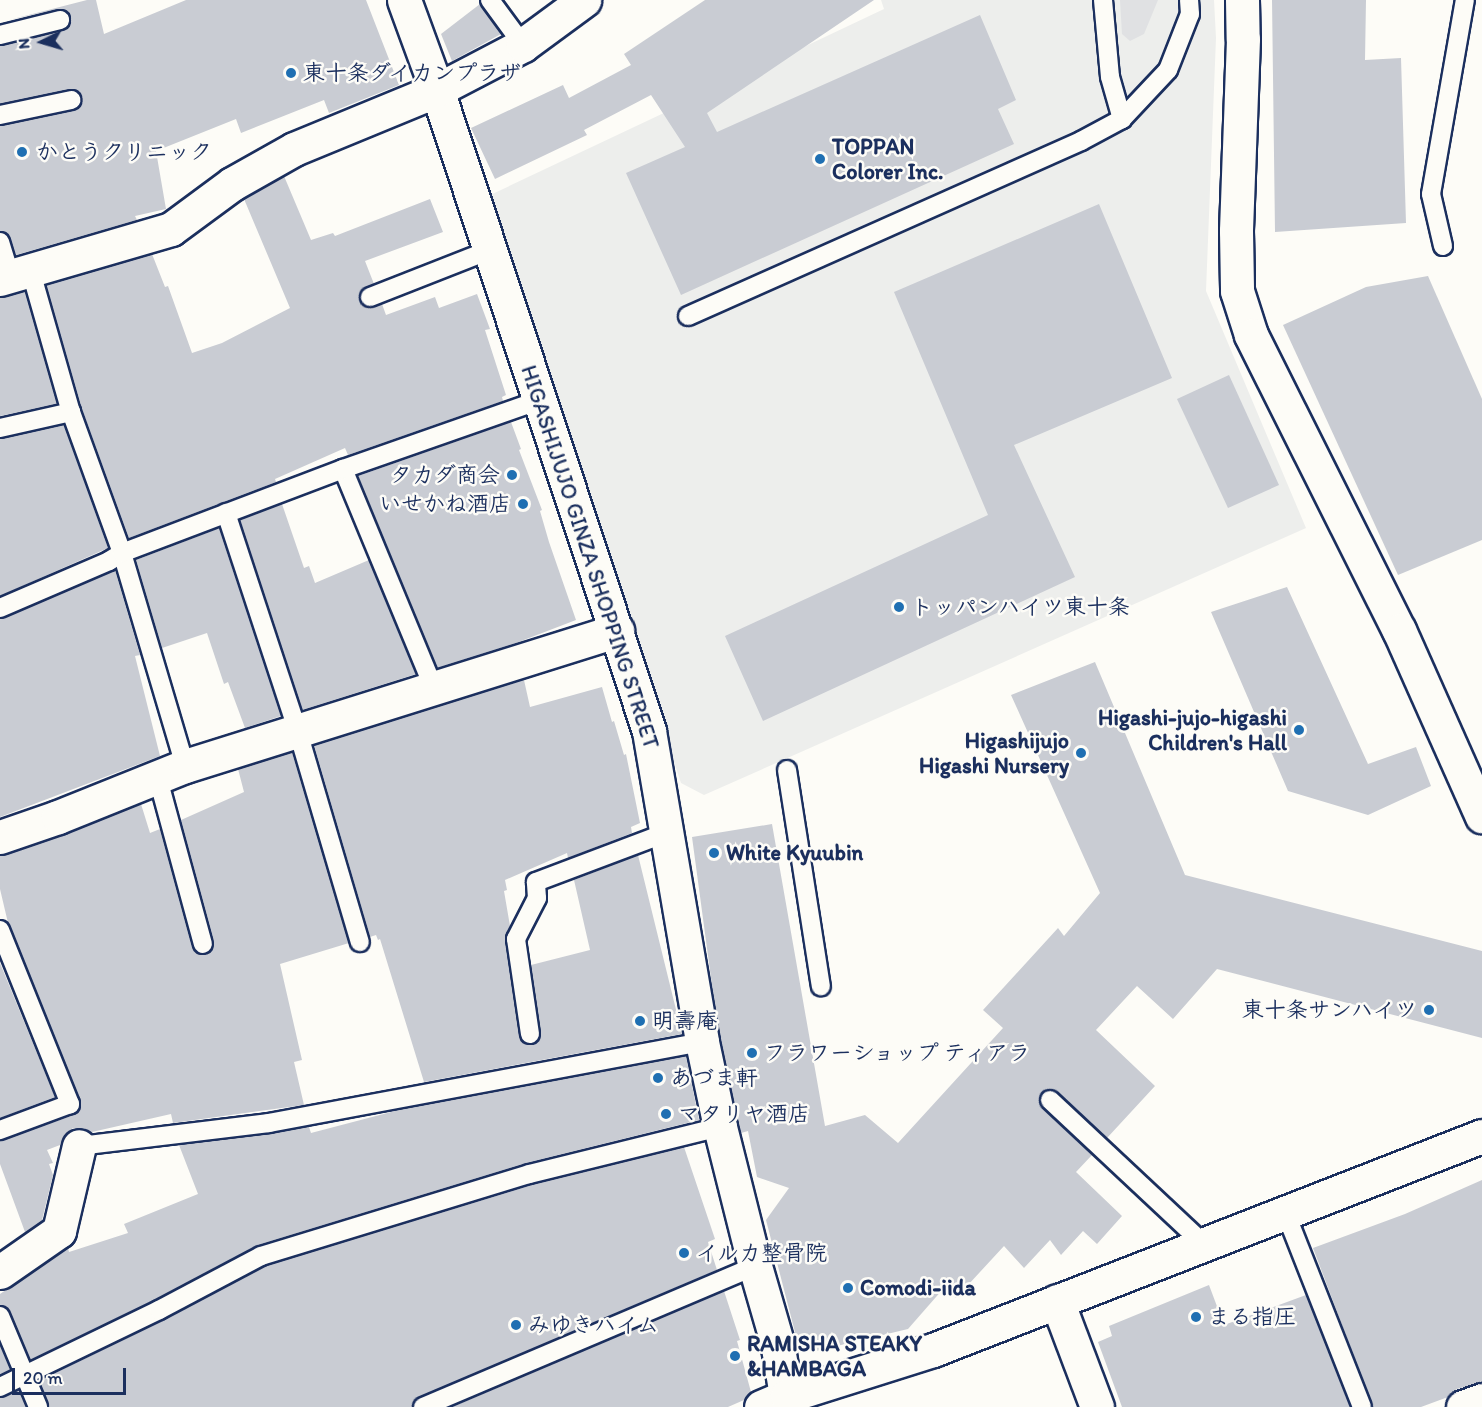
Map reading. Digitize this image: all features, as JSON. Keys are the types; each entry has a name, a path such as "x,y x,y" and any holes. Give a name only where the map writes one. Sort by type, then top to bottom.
{"street":[{"name":"HIGASHIJUJO GINZA SHOPPING STREET","path":"404,0 438,90 650,731 702,1042 720,1127 777,1342 779,1403"},
{"path":"14,276 171,229 232,184 294,149 438,90 523,45 584,0"},
{"path":"1242,0 1243,39 1236,231 1237,291 1251,335 1399,630 1482,816"},
{"path":"0,837 58,817 171,770 617,631"},
{"path":"779,1403 933,1350 1482,1137"},
{"path":"0,1272 59,1231 79,1146"},
{"path":"1057,1301 1096,1407"},
{"path":"1463,1407 1482,1400"}],"lane":[{"path":"490,0 523,45"},
{"path":"1103,0 1110,77 1122,119"},
{"path":"688,316 1081,141 1122,119 1168,69 1190,14 1189,0"},
{"path":"1443,246 1431,194 1465,0"},
{"path":"0,35 60,20"},
{"path":"0,115 71,100"},
{"path":"0,243 71,412 122,553 171,770 203,944"},
{"path":"370,297 490,250"},
{"path":"0,608 110,561 122,553 343,468 540,400"},
{"path":"0,428 71,412"},
{"path":"343,468 434,689"},
{"path":"226,513 298,732 360,942"},
{"path":"787,770 821,986"},
{"path":"530,1034 516,939 537,898 536,882 668,832"},
{"path":"0,930 70,1104 0,1130"},
{"path":"79,1146 269,1123 702,1042"},
{"path":"1050,1100 1204,1244"},
{"path":"0,1387 261,1256 528,1174 720,1127"},
{"path":"1286,1214 1362,1407"},
{"path":"423,1407 755,1266"},
{"path":"0,1316 38,1407"}],"shaded area":[{"path":"881,0 1214,0 1216,38 1206,291 1306,528 704,795 681,783 486,197 884,9"},
{"path":"1120,0 1158,0 1144,34 1130,41 1122,34"}],"building":[{"path":"87,0 96,0 104,34 186,0 366,0 399,85 329,113 324,100 241,133 236,119 156,151 166,209 135,216 137,220 16,255 8,234 0,231 0,126 73,111 79,108 82,98 79,92 69,89 0,104 0,46 63,31 68,28 71,18 68,12 58,9 9,20"},
{"name":"TOPPAN Colorer Inc.","path":"705,0 874,0 707,113 717,132 980,15 1016,100 998,109 1014,144 681,295 626,173 685,147 651,95 584,130 587,135 495,179 471,128 563,85 569,98 631,65 624,54"},
{"path":"1272,0 1366,0 1365,60 1401,58 1406,223 1275,232"},
{"path":"480,4 501,34 452,61 441,34"},
{"path":"284,176 311,240 333,233 335,236 430,199 443,232 365,261 374,284 362,290 359,301 368,308 382,304 386,315 435,297 439,308 477,294 490,329 485,330 506,395 502,397 503,401 348,455 345,448 275,479 276,482 129,538 82,409 46,285 152,254 165,287 168,286 192,353 222,343 290,308 244,199"},
{"path":"1099,204 1172,378 1014,445 1075,577 763,721 725,636 988,515 894,292"},
{"path":"1428,276 1482,399 1482,540 1398,575 1283,325 1366,287"},
{"path":"25,291 57,404 0,416 0,297"},
{"path":"1229,375 1279,485 1228,508 1177,399"},
{"path":"511,422 542,510 540,511 549,542 576,620 516,643 437,668 358,476"},
{"path":"64,425 108,548 0,596 0,439"},
{"path":"282,504 304,568 309,566 315,583 369,560 416,674 302,710 240,520"},
{"path":"219,528 281,716 245,728 228,682 224,684 207,633 162,648 136,560"},
{"path":"115,570 140,655 135,656 160,756 0,817 0,619"},
{"path":"1287,587 1368,764 1416,747 1431,786 1368,815 1288,791 1211,612"},
{"name":"東十条サンハイツ","path":"1095,662 1185,875 1482,951 1482,1038 1217,969 1173,1019 1137,986 1096,1030 1155,1086 1107,1138 1057,1091 1046,1089 1039,1098 1042,1108 1092,1155 1076,1172 1122,1216 1097,1244 1083,1231 1061,1255 1050,1240 1024,1268 1004,1246 956,1298 943,1289 908,1329 816,1351 796,1336 766,1220 789,1188 757,1177 748,1131 741,1133 738,1123 716,1015 692,837 772,824 825,1126 865,1115 898,1143 1003,1028 983,1010 1058,928 1064,936 1100,893 1011,695"},
{"path":"524,680 530,707 602,687 612,722 614,721 624,755 626,754 640,823 631,827 632,833 568,858 567,853 505,880 507,890 504,891 510,926 505,941 521,1040 532,1045 541,1038 531,965 590,950 574,880 638,855 682,1034 424,1082 380,939 378,940 376,935 370,937 314,745"},
{"path":"292,752 349,943 280,964 302,1060 294,1062 304,1105 173,1123 171,1114 92,1132 83,1128 73,1128 65,1134 60,1145 47,1150 53,1163 49,1164 53,1175 42,1220 25,1232 0,1164 0,1141 74,1115 81,1105 8,923 0,889 0,855 64,835 141,804 150,833 160,829 192,947 200,955 206,955 214,947 214,941 181,820 244,792 238,769"},
{"path":"0,963 55,1097 0,1118"},
{"path":"686,1056 699,1120 526,1163 258,1245 154,1300 30,1360 10,1312 0,1305 0,1294 68,1248 69,1252 128,1233 124,1224 198,1194 179,1145 309,1127 311,1133 395,1111"},
{"path":"684,1147 715,1239 708,1242 717,1270 419,1397 412,1407 49,1407 39,1381 164,1320 265,1266 532,1185"},
{"path":"1482,1180 1482,1382 1457,1389 1448,1397 1421,1407 1373,1407 1313,1248 1405,1214"},
{"path":"1209,1285 1224,1325 1306,1295 1350,1407 1122,1407 1098,1342 1112,1336 1109,1326"},
{"path":"724,1291 740,1340 737,1341 751,1392 744,1400 728,1407 452,1407"},
{"path":"0,1345 10,1370 0,1374"},
{"path":"19,1390 26,1407 0,1407 0,1398"}],"place":[{"name":"東十条ダイカンプラザ","path":"291,73"},
{"name":"かとうクリニック","path":"22,152"},
{"name":"TOPPAN Colorer Inc.","path":"820,159"},
{"name":"タカダ商会","path":"512,475"},
{"name":"いせかね酒店","path":"523,504"},
{"name":"トッパンハイツ東十条","path":"899,607"},
{"name":"Higashi-jujo-higashi Children's Hall","path":"1299,730"},
{"name":"Higashijujo Higashi Nursery","path":"1081,753"},
{"name":"White Kyuubin","path":"714,853"},
{"name":"東十条サンハイツ","path":"1429,1010"},
{"name":"明壽庵","path":"640,1021"},
{"name":"フラワーショップ ティアラ","path":"752,1053"},
{"name":"あづま軒","path":"658,1078"},
{"name":"マタリヤ酒店","path":"666,1114"},
{"name":"イルカ整骨院","path":"684,1253"},
{"name":"Comodi-iida","path":"848,1288"},
{"name":"まる指圧","path":"1196,1317"},
{"name":"みゆきハイム","path":"516,1325"},
{"name":"RAMISHA STEAKY &HAMBAGA","path":"735,1356"}]}
